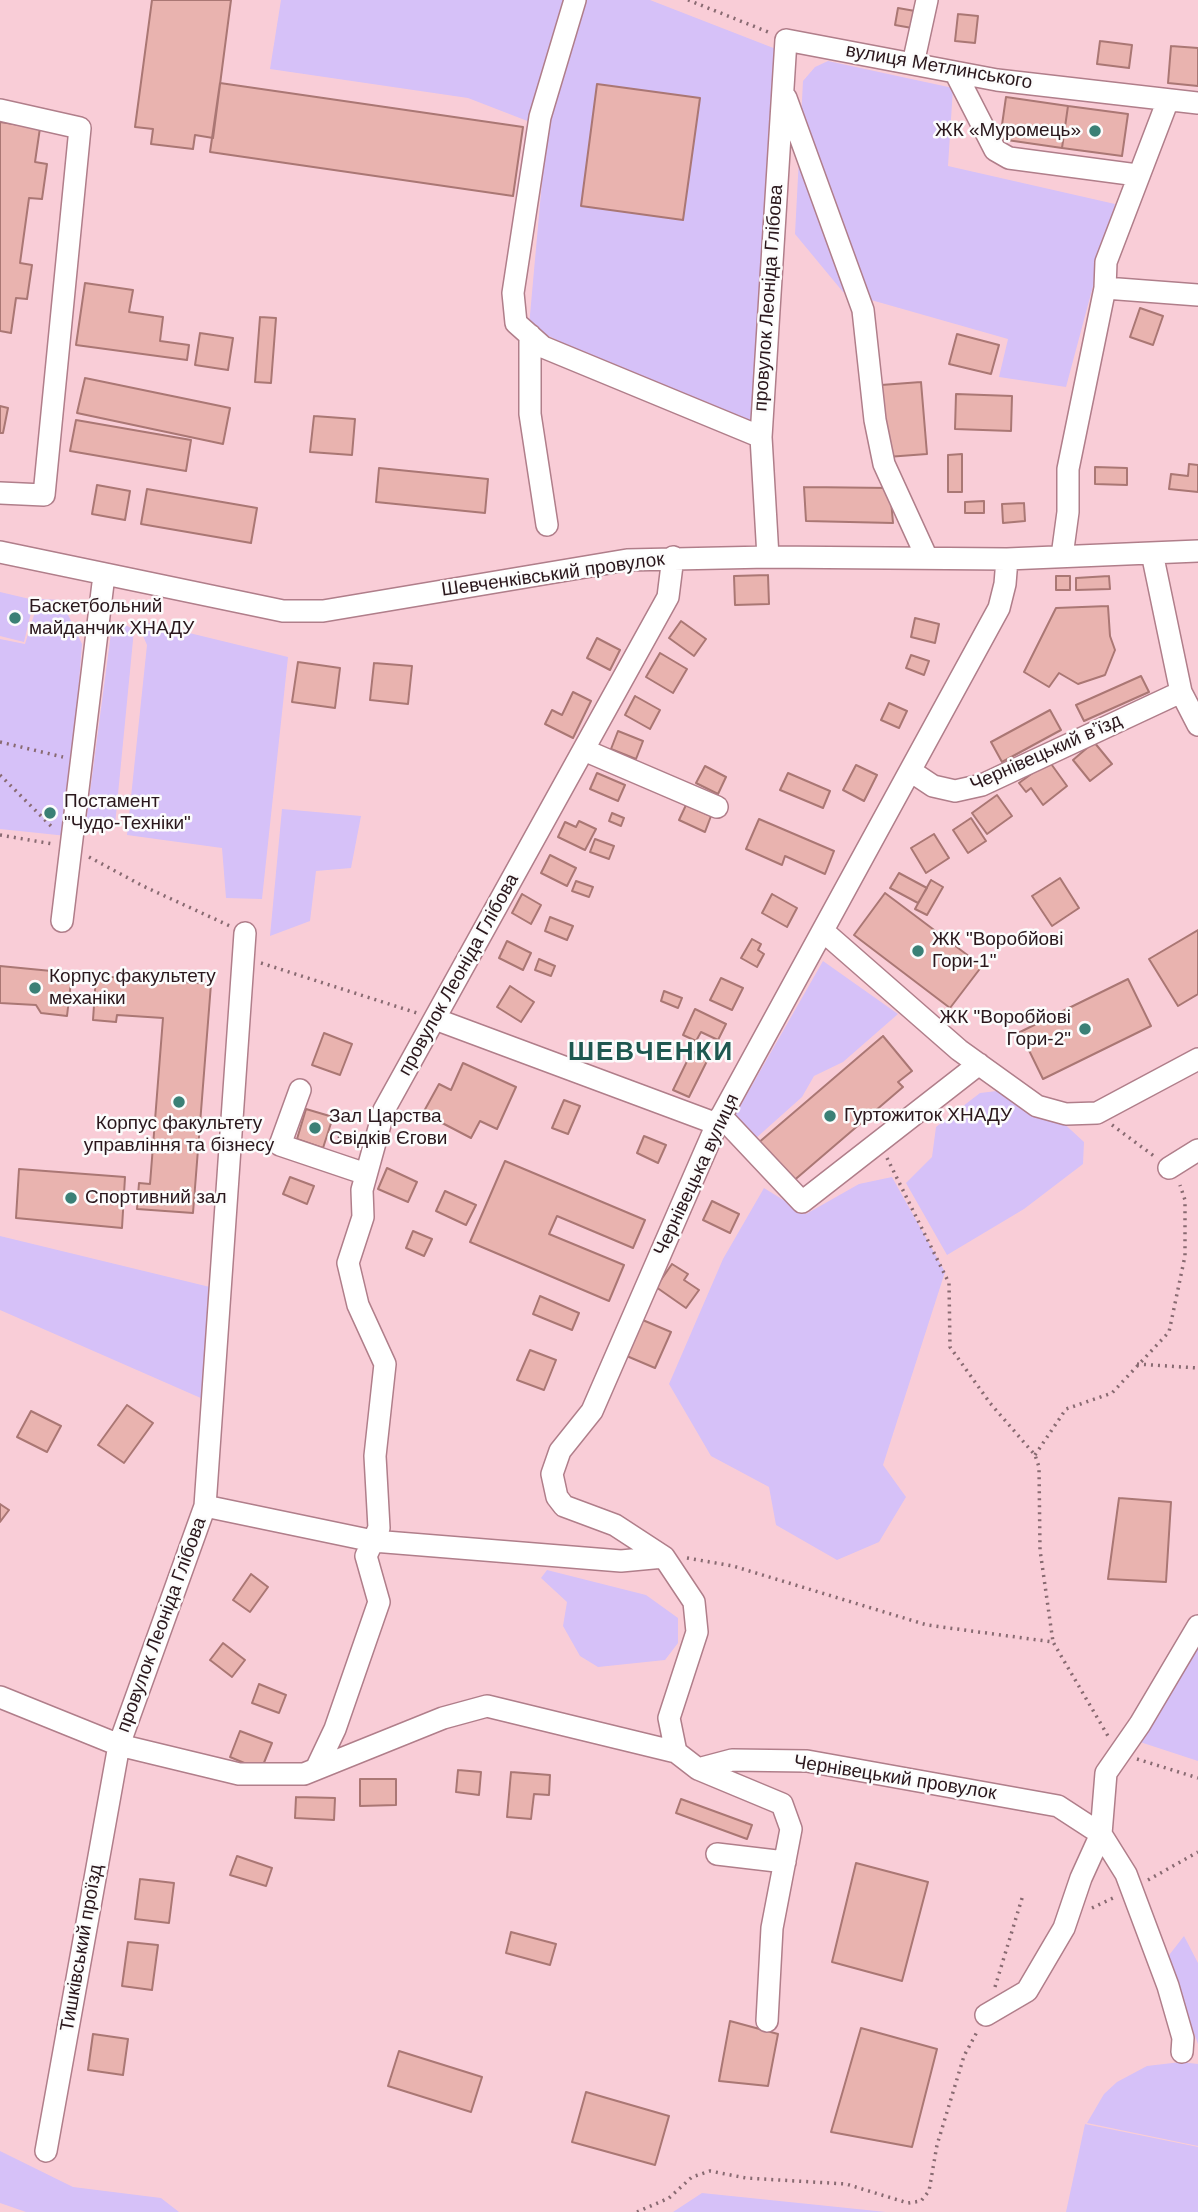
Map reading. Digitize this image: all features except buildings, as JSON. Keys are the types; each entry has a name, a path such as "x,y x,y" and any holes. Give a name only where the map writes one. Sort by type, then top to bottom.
{"street":[{"path":"575,0 540,117 513,293 516,323 543,347 761,437"},
{"path":"913,64 927,0"},
{"name":"вулиця Метлинського","path":"786,40 997,80 1198,103"},
{"name":"провулок Леоніда Глібова","path":"768,556 761,437 786,40"},
{"path":"956,72 995,150 1009,158 1137,175"},
{"path":"783,90 863,310 875,421 884,464 927,558"},
{"path":"1062,556 1068,512 1068,469 1105,288 1106,262 1137,175 1168,100"},
{"path":"0,110 80,128 44,495 0,493"},
{"path":"1105,288 1198,295"},
{"path":"530,335 530,414 547,525"},
{"name":"Шевченківський провулок","path":"0,552 283,611 323,611 627,560 768,556 1007,559 1198,551"},
{"path":"1152,553 1181,692 1198,725"},
{"name":"провулок Леоніда Глібова","path":"316,1769 335,1729 379,1602 366,1556 379,1528 376,1456 385,1364 358,1305 348,1263 363,1217 362,1190 384,1110 668,597 673,557"},
{"name":"Чернівецька вулиця","path":"676,1752 669,1718 697,1632 694,1602 664,1557 615,1525 564,1506 556,1497 552,1474 560,1451 592,1411 719,1120 912,772 999,608 1007,559"},
{"path":"62,921 104,575"},
{"name":"Чернівецький вʼїзд","path":"912,772 933,786 955,791 982,785 1181,692"},
{"path":"584,750 717,807"},
{"path":"823,931 979,1064 1037,1106 1066,1114 1097,1113 1198,1059"},
{"path":"245,933 205,1506 373,1541 621,1561 664,1557"},
{"path":"436,1019 719,1120 802,1202 979,1064"},
{"path":"300,1090 280,1145 366,1174"},
{"path":"1170,1168 1198,1150"},
{"name":"провулок Леоніда Глібова","path":"119,1745 205,1506"},
{"path":"986,2015 1027,1991 1064,1928 1081,1878 1101,1834 1106,1773 1118,1752 1140,1724 1198,1626"},
{"path":"0,1697 119,1745 239,1774 304,1774 443,1718 487,1706 676,1752 698,1769 782,1804 791,1829 772,1928 767,2021"},
{"name":"Тишківський проїзд","path":"46,2151 119,1745"},
{"name":"Чернівецький провулок","path":"698,1769 732,1760 807,1760 1058,1806 1101,1834"},
{"path":"1101,1834 1126,1874 1168,1986 1183,2038 1182,2052"},
{"path":"717,1854 785,1862"}],"path":[{"path":"688,0 786,40"},
{"path":"0,742 82,761"},
{"path":"0,775 71,847 143,886 245,933 254,961 436,1019"},
{"path":"0,835 71,847"},
{"path":"1035,1455 1066,1409 1112,1393 1169,1332 1185,1256 1185,1200 1170,1168 1097,1113"},
{"path":"879,1142 907,1192 949,1283 950,1346 990,1403 1035,1455 1039,1467 1040,1550 1053,1642 1118,1752 1198,1778"},
{"path":"1137,1364 1198,1368"},
{"path":"664,1557 700,1558 733,1566 927,1625 1053,1642"},
{"path":"638,2212 669,2198 692,2177 710,2171 746,2178 846,2184 908,2203 921,2201 929,2191 937,2145 964,2056 986,2015 1023,1895"}],"shaded area":[{"path":"281,0 565,0 530,122 468,98 270,69"},
{"path":"585,0 650,0 776,49 756,428 634,379 529,326 549,104"},
{"path":"828,61 953,88 948,166 1115,204 1066,387 999,377 1008,339 843,292 795,234 803,81 815,67"},
{"name":"Баскетбольний майданчик ХНАДУ","path":"0,592 34,600 24,642 0,636"},
{"path":"39,599 61,600 82,644 67,836 0,829 0,639 25,644"},
{"path":"136,620 288,657 262,899 226,898 222,848 127,835 147,645"},
{"path":"121,622 134,630 115,825 86,822 111,633"},
{"path":"282,809 361,816 351,868 316,871 310,921 270,936"},
{"path":"823,961 898,1014 843,1062 814,1076 802,1097 755,1139 735,1115"},
{"path":"1005,1090 1058,1118 1084,1142 1083,1164 1024,1209 947,1255 906,1183 932,1157 936,1127 980,1093"},
{"path":"892,1177 945,1272 883,1465 906,1497 879,1542 837,1560 776,1525 769,1487 711,1456 669,1384 723,1259 764,1188 806,1214 859,1184"},
{"path":"0,1236 214,1288 203,1399 0,1310"},
{"path":"547,1570 646,1595 678,1618 678,1643 665,1660 598,1667 580,1656 563,1626 567,1602 541,1578"},
{"path":"1198,1640 1198,1761 1137,1741"},
{"path":"1184,1936 1198,1963 1198,2044 1166,1959"},
{"path":"1181,2062 1198,2064 1198,2146 1087,2123 1104,2094 1117,2082 1147,2066"},
{"path":"1085,2124 1198,2147 1198,2212 1066,2212"},
{"path":"0,2151 73,2187 161,2198 179,2212 26,2212 0,2203"},
{"path":"702,2193 886,2212 673,2212"}],"place":[{"name":"ЖК «Муромець»","path":"1095,131"},
{"name":"Баскетбольний майданчик ХНАДУ","path":"15,618"},
{"name":"Постамент \"Чудо-Техніки\"","path":"50,813"},
{"name":"ЖК \"Воробйові Гори-1\"","path":"918,951"},
{"name":"Корпус факультету механіки","path":"35,988"},
{"name":"ЖК \"Воробйові Гори-2\"","path":"1085,1029"},
{"name":"Корпус факультету управління та бізнесу","path":"179,1102"},
{"name":"Гуртожиток ХНАДУ","path":"830,1116"},
{"name":"Зал Царства Свідків Єгови","path":"315,1128"},
{"name":"Спортивний зал","path":"71,1198"}],"district":[{"name":"ШЕВЧЕНКИ","path":"651,1053"}]}
